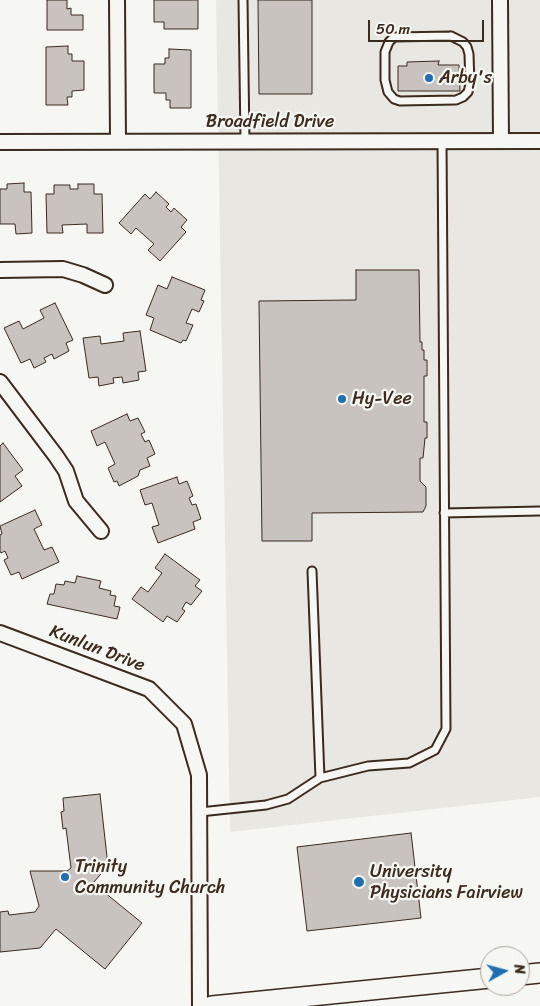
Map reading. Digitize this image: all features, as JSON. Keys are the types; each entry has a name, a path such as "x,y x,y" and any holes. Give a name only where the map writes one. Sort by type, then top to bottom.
{"street":[{"path":"117,0 118,140"},
{"path":"500,0 501,141"},
{"name":"Broadfield Drive","path":"0,142 118,140 540,141"},
{"path":"0,270 63,269 83,275 105,285"},
{"path":"0,382 56,456 66,471 76,501 101,531"},
{"name":"Kunlun Drive","path":"0,633 150,689 184,724 199,775 200,1006"},
{"path":"212,1006 480,979"}],"lane":[{"path":"243,0 245,140"},
{"path":"451,36 463,42 469,54 470,84 468,92 464,97 456,100 400,101 394,99 388,92 384,63 385,52 389,42 394,37 451,36"},
{"path":"200,812 266,805 288,799 320,778 368,766 409,763 435,750 446,729 442,141"},
{"path":"444,513 540,511"},
{"path":"312,571 320,778"}],"shaded area":[{"path":"216,0 540,0 540,797 230,832"}],"building":[{"path":"47,0 67,0 67,9 71,8 71,15 83,15 83,30 47,30"},
{"path":"154,0 198,0 198,29 164,29 164,22 154,22"},
{"path":"258,0 312,0 312,94 259,94"},
{"path":"68,46 68,54 72,54 72,61 84,61 84,90 72,91 72,97 67,97 68,105 46,105 46,47"},
{"path":"169,49 191,50 191,108 170,108 170,100 166,100 166,93 154,93 154,64 165,64 165,58 169,58"},
{"name":"Arby's","path":"439,61 438,65 459,65 460,91 398,91 398,66 407,66 407,62"},
{"path":"24,183 24,192 31,192 32,233 16,234 15,224 0,224 0,189 7,189 7,184"},
{"path":"78,184 94,184 94,194 102,194 103,233 87,233 87,224 62,225 63,233 47,233 46,194 54,194 54,185 70,185 70,189 78,189"},
{"path":"156,192 169,204 166,207 171,212 174,208 187,220 181,227 186,232 160,261 148,250 154,244 136,228 131,234 119,223 145,194 150,199"},
{"name":"Hy-Vee","path":"356,270 419,270 420,342 422,342 422,350 424,350 424,360 427,360 427,376 424,376 424,422 427,422 427,438 425,438 423,458 420,458 420,481 426,487 426,506 423,512 312,513 312,541 262,541 259,301 356,300"},
{"path":"172,277 205,290 201,300 204,301 199,312 192,309 186,323 193,325 186,341 183,340 181,343 150,330 154,318 146,315 158,285 167,289"},
{"path":"55,303 73,340 66,343 69,351 54,359 52,354 44,358 46,362 34,368 30,359 21,363 4,328 19,321 23,329 44,318 40,310"},
{"path":"140,331 146,371 138,372 139,380 123,383 122,377 113,378 114,383 99,386 98,377 89,378 83,338 100,336 101,344 124,341 123,333"},
{"path":"127,414 130,421 138,418 145,432 141,434 145,442 149,440 155,454 147,458 150,466 140,470 138,476 119,486 117,481 114,482 108,468 115,464 105,442 97,446 91,431"},
{"path":"3,443 23,470 15,476 22,486 0,502 0,446"},
{"path":"177,477 179,484 187,481 193,496 189,498 192,505 196,504 201,519 193,522 195,529 158,543 152,527 159,525 152,503 145,505 140,490"},
{"path":"35,510 42,525 34,529 44,550 52,547 59,562 22,579 19,572 11,575 4,560 8,558 5,551 1,553 0,551 0,535 2,534 0,526"},
{"path":"165,554 200,580 195,586 202,591 191,605 186,602 182,609 185,611 177,622 167,616 163,622 132,599 141,587 148,592 162,573 155,568"},
{"path":"77,576 101,581 99,588 111,591 110,595 116,596 114,606 120,607 117,619 47,604 50,594 54,594 56,584 64,585 65,581 75,583"},
{"name":"Trinity Community Church","path":"100,794 108,866 93,883 142,923 105,969 56,929 40,948 0,952 0,912 8,911 9,915 35,912 39,906 30,871 67,871 71,868 66,828 63,829 61,812 64,811 63,798"},
{"name":"University Physicians Fairview","path":"411,833 421,918 307,931 297,847"}],"place":[{"name":"Arby's","path":"429,78"},
{"name":"Hy-Vee","path":"342,399"},
{"name":"Trinity Community Church","path":"65,877"},
{"name":"University Physicians Fairview","path":"359,882"}]}
